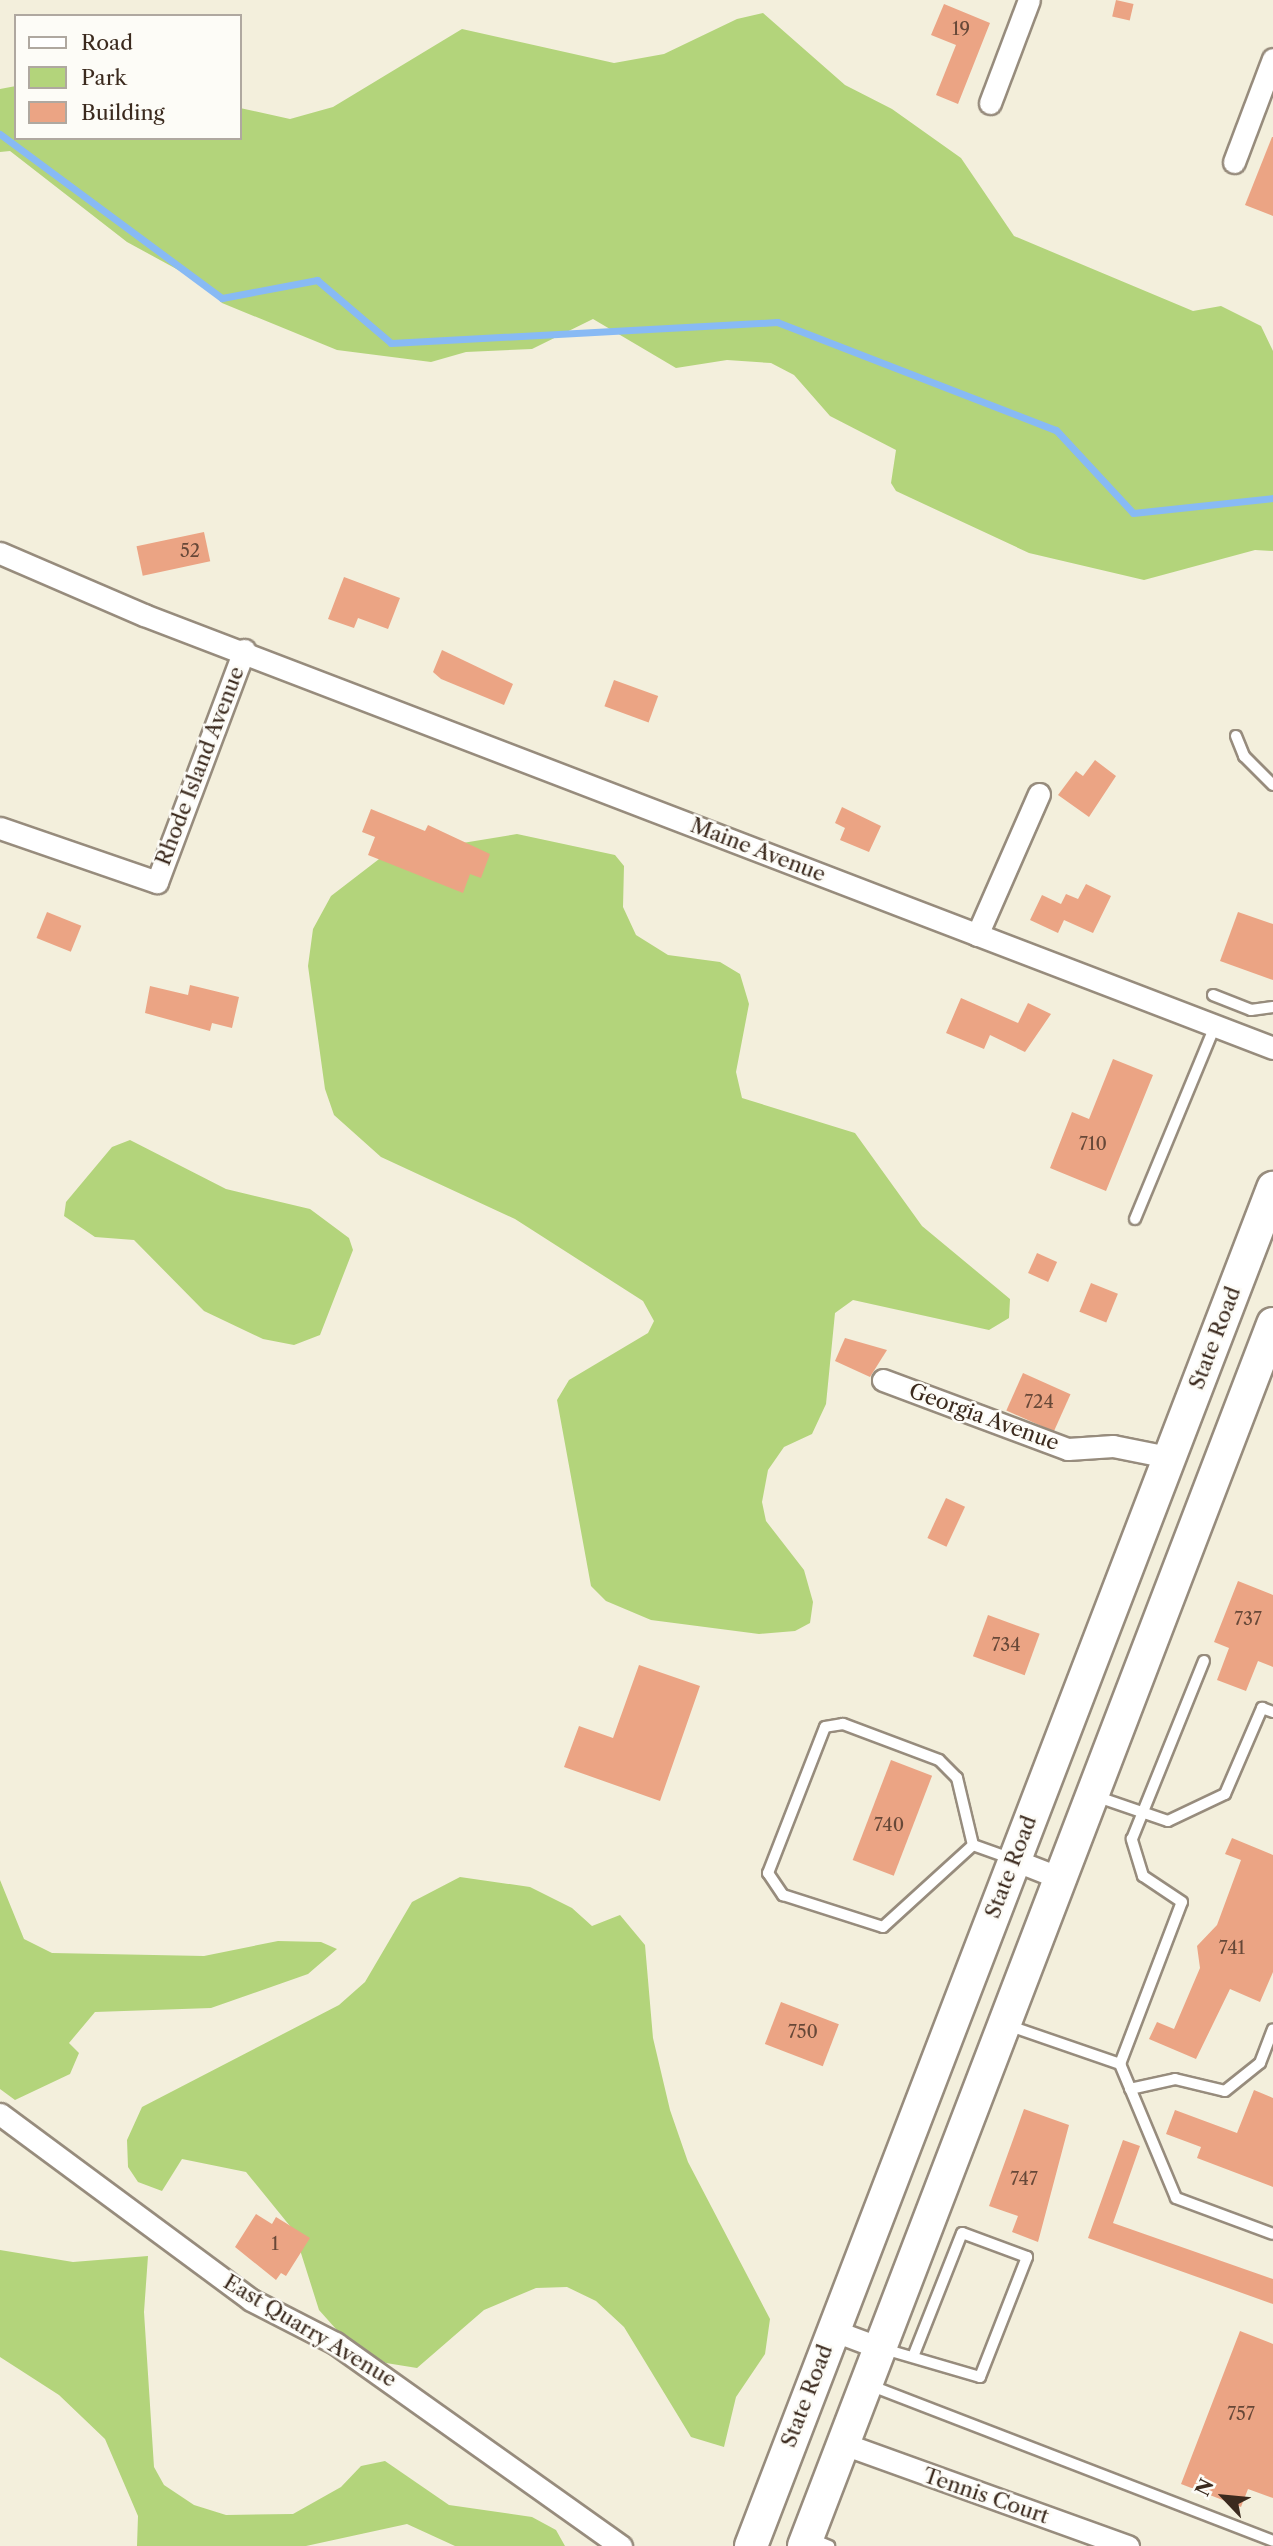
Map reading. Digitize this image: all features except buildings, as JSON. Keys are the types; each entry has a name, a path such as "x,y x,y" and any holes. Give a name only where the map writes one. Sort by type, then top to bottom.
{"main road":[{"name":"State Road","path":"751,2546 1273,1188"},
{"path":"813,2543 844,2444 880,2348 1092,1795 1267,1355 1273,1324"}],"street":[{"path":"990,103 1030,0"},
{"path":"1234,162 1273,59"},
{"name":"Maine Avenue","path":"0,553 1273,1048"},
{"name":"Rhode Island Avenue","path":"0,828 157,882 244,650"},
{"path":"977,935 1039,793"},
{"name":"Georgia Avenue","path":"883,1380 1068,1449 1113,1446 1168,1457"},
{"path":"1014,1860 1060,1878"},
{"name":"East Quarry Avenue","path":"0,2114 251,2300 335,2343 621,2546"},
{"path":"832,2330 880,2348"},
{"name":"Tennis Court","path":"844,2444 1128,2546"}],"lane":[{"path":"1236,736 1244,756 1273,785"},
{"path":"1213,995 1251,1010 1273,1007"},
{"path":"1135,1219 1215,1026"},
{"path":"1204,1661 1132,1839 1135,1863 1143,1876 1182,1902 1120,2064 1176,2198 1273,2234"},
{"path":"1092,1795 1168,1821 1225,1794 1262,1708 1273,1712"},
{"path":"843,1724 939,1759 957,1778 973,1845 883,1927 783,1895 768,1873 825,1727 843,1724"},
{"path":"973,1845 1014,1860"},
{"path":"1004,2024 1120,2064"},
{"path":"1130,2089 1175,2080 1225,2091 1260,2063 1273,2029"},
{"path":"880,2348 980,2377 1027,2257 962,2233 913,2357"},
{"path":"867,2384 1273,2541"}],"green space":[{"path":"763,13 845,85 892,109 961,158 1014,236 1193,311 1221,306 1261,326 1273,351 1273,551 1255,550 1144,580 1029,553 896,491 891,483 896,450 830,416 794,375 771,363 727,360 676,368 593,319 532,349 466,352 431,362 337,350 222,303 204,284 127,242 10,151 0,152 0,89 14,86 14,140 242,140 242,108 290,119 333,107 462,29 614,63 664,54 737,19"},
{"path":"517,834 615,855 624,866 623,907 636,935 668,955 720,962 740,974 749,1004 736,1072 742,1098 855,1133 922,1226 1010,1299 1009,1318 989,1330 853,1300 835,1313 826,1404 812,1434 784,1447 768,1470 762,1502 766,1521 804,1570 813,1602 810,1623 795,1631 759,1634 651,1620 606,1601 591,1586 557,1400 569,1380 648,1333 654,1321 643,1301 515,1219 381,1157 334,1115 325,1089 308,966 313,929 331,896 383,856"},
{"path":"130,1140 226,1189 310,1209 349,1238 353,1250 320,1335 294,1345 263,1339 204,1311 134,1240 95,1237 64,1216 66,1202 112,1147"},
{"path":"460,1877 530,1887 572,1908 592,1926 620,1915 645,1945 653,2038 670,2110 688,2162 770,2319 765,2354 736,2397 724,2447 691,2437 624,2327 596,2301 567,2287 536,2288 484,2310 417,2368 386,2363 344,2338 319,2310 294,2231 246,2172 182,2159 162,2191 138,2182 128,2167 127,2140 142,2107 339,2005 365,1982 412,1902"},
{"path":"0,1880 24,1939 52,1953 204,1956 278,1941 321,1942 337,1949 308,1974 211,2008 95,2012 69,2043 79,2053 70,2074 15,2100 0,2089"},
{"path":"0,2250 73,2262 148,2256 144,2312 154,2467 164,2485 194,2505 226,2515 293,2514 341,2487 361,2466 385,2461 449,2505 532,2517 556,2530 565,2546 455,2546 407,2524 306,2546 137,2546 138,2516 105,2439 59,2395 0,2357"}],"waterway":[{"path":"0,134 222,298 317,280 391,343 777,322 1056,430 1133,513 1273,498"}]}
